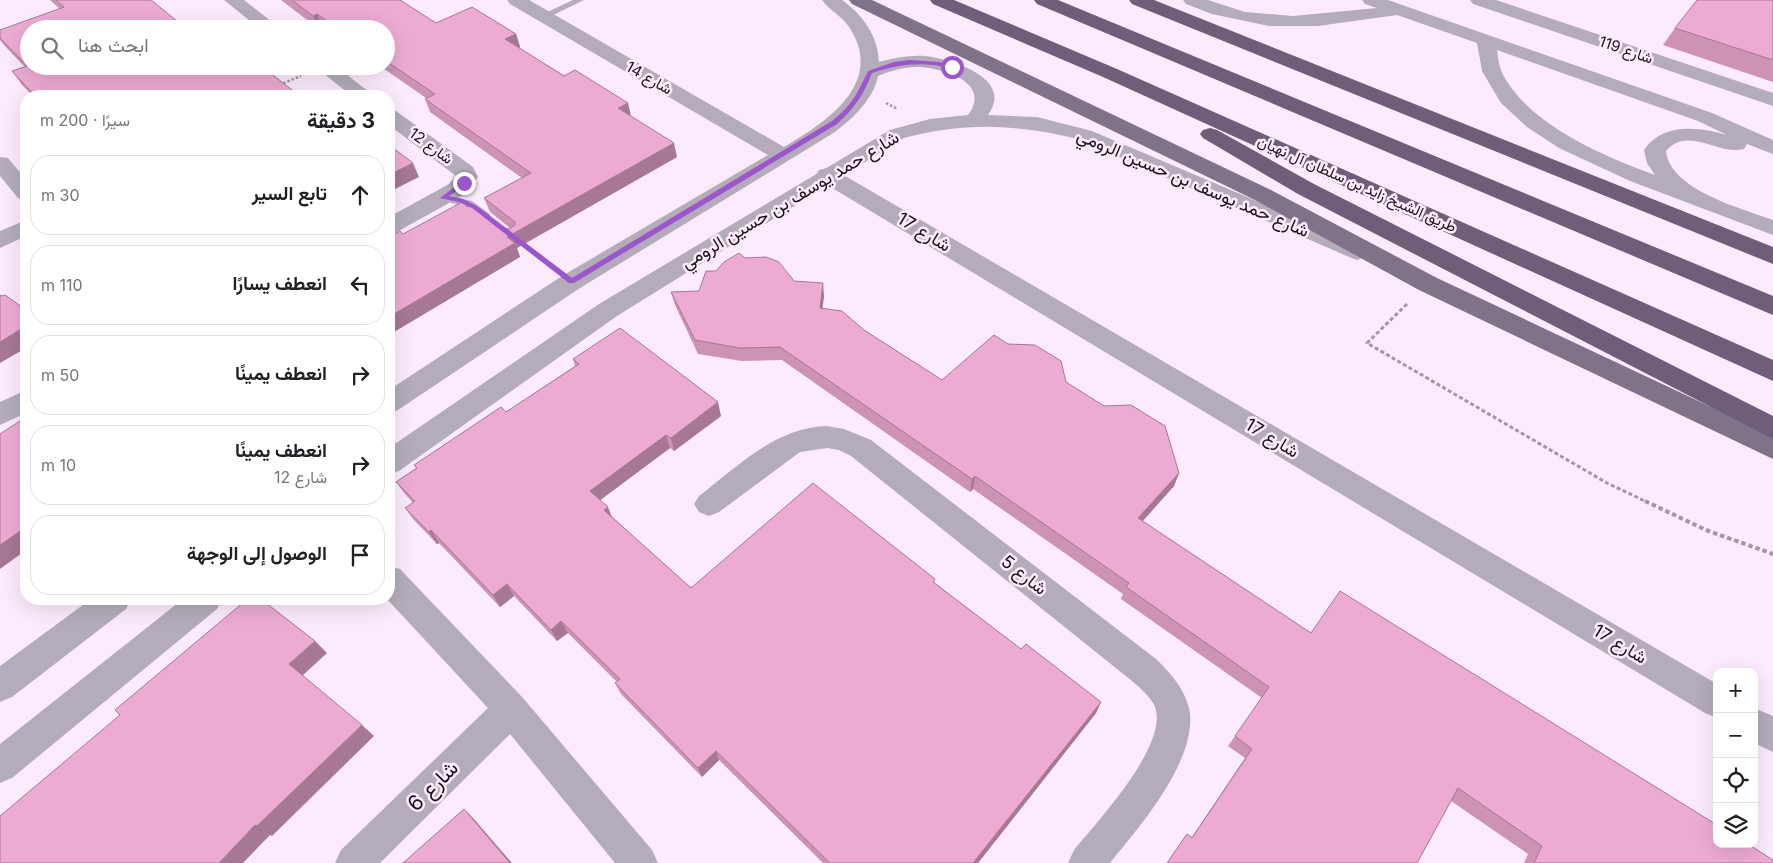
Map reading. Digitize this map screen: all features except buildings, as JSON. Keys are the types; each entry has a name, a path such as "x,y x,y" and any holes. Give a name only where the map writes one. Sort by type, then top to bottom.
{"highway":[{"name":"طريق الشيخ زايد بن سلطان آل نهيان","path":"939,0 1110,73 1773,371"},
{"path":"1043,0 1773,306"},
{"path":"1138,0 1773,256"},
{"path":"1110,73 1255,162 1306,190 1773,428"}],"main road":[{"path":"858,0 1208,168 1312,221 1428,284 1773,448"}],"street":[{"path":"233,0 260,20"},
{"name":"شارع 14","path":"516,0 783,155"},
{"path":"395,399 571,282 783,155 846,113 862,94 870,72 870,54 866,37 852,17 831,0"},
{"path":"1192,0 1218,10 1256,20 1297,23 1335,21 1398,10"},
{"path":"1371,0 1706,117 1773,148"},
{"name":"شارع 119","path":"1479,0 1773,100"},
{"path":"1218,10 1259,10 1280,3"},
{"path":"1486,41 1488,66 1495,80 1520,109 1538,124 1584,153 1612,167 1773,228"},
{"path":"870,72 896,64 924,62 946,65 965,72 981,86 985,94 982,111 974,120"},
{"path":"335,75 356,90"},
{"name":"شارع 12","path":"395,120 465,172 467,177 464,183 443,198 395,224"},
{"name":"شارع حمد يوسف بن حسين الرومي","path":"395,459 608,310 827,174 897,134 930,125 974,120 1037,123 1093,138 1428,284"},
{"path":"1701,200 1674,182 1659,166 1655,150 1665,139 1688,135 1717,139 1747,149 1773,165"},
{"path":"0,163 20,186"},
{"name":"شارع 17","path":"827,174 1713,700"},
{"path":"0,240 20,230"},
{"path":"0,415 20,403"},
{"name":"شارع 5","path":"709,504 790,444 804,438 820,436 849,441 869,454 1152,676 1168,697 1174,712 1174,728 1169,744 1152,778 1087,863"},
{"path":"395,585 511,709 639,863"},
{"path":"0,686 107,605"},
{"path":"0,766 199,605"},
{"name":"شارع 6","path":"354,863 511,709"},
{"path":"1758,726 1773,735"}],"lane":[{"path":"544,16 580,0"},
{"path":"443,198 468,203 513,237"}],"path":[{"path":"271,89 303,75"},
{"path":"513,237 571,282"},
{"path":"1428,284 1368,343 1607,483 1706,530 1773,554"}],"route":[{"path":"464,183 443,198 460,200 475,207 571,282 834,123 846,113 862,94 870,72 882,67 910,62 924,62 952,67"}]}
